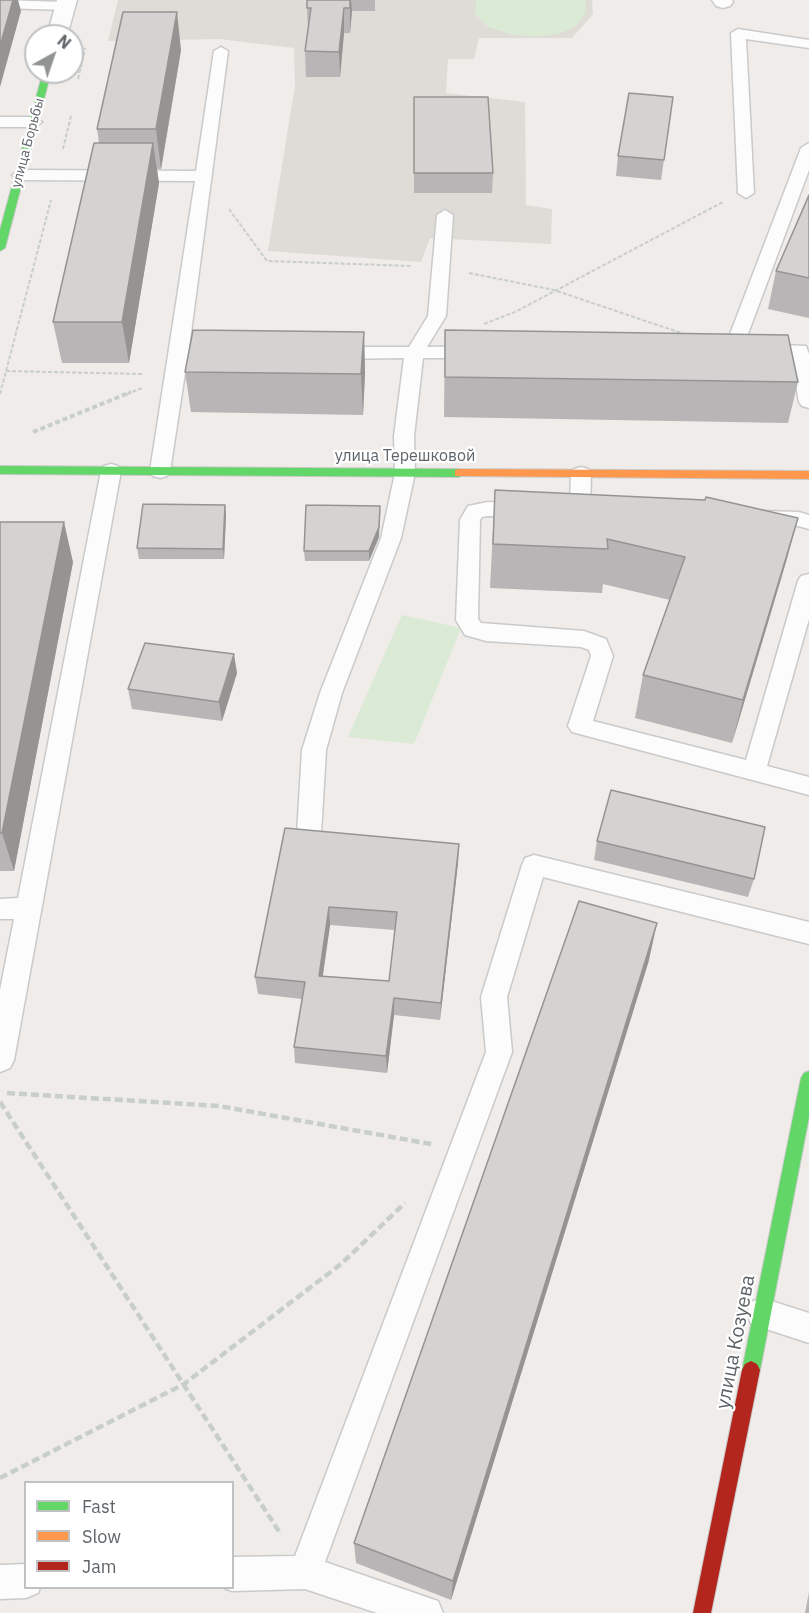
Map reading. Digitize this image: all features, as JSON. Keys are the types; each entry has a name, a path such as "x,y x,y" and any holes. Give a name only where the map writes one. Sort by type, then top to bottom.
{"street":[{"path":"60,24 66,3"},
{"name":"улица Борьбы","path":"0,248 44,84"},
{"name":"улица Терешковой","path":"0,470 809,475"},
{"name":"улица Козуева","path":"702,1613 809,1078"}],"lane":[{"path":"0,4 66,3"},
{"path":"746,193 738,33 809,44"},
{"path":"160,471 179,354 221,51"},
{"path":"0,122 34,122"},
{"path":"733,350 809,148"},
{"path":"20,175 204,176"},
{"path":"309,834 314,750 331,693 391,538 405,473 404,436 414,353 437,316 445,215"},
{"path":"709,350 800,350 809,402"},
{"path":"308,353 497,352"},
{"path":"179,354 238,354"},
{"path":"0,1060 111,471"},
{"path":"581,474 591,512 488,509 475,511 470,520 468,555 467,620 472,629 486,633 584,639 598,645 602,656 580,726 809,786"},
{"path":"741,517 799,519 809,522"},
{"path":"754,772 809,581"},
{"path":"305,1572 499,1052 494,997 534,866 809,933"},
{"path":"0,909 28,908"},
{"path":"762,1313 809,1328"},
{"path":"234,1574 305,1572 426,1613"},
{"path":"0,1582 24,1581"}],"path":[{"path":"474,328 514,312 746,193"},
{"path":"6,371 176,374"},
{"path":"33,432 176,374"},
{"path":"0,1093 219,1106 463,1149"},
{"path":"0,1102 305,1572"},
{"path":"0,1478 184,1384 341,1264 411,1198"}],"shaded area":[{"path":"118,0 592,0 593,14 572,38 479,38 474,59 448,59 446,93 525,102 526,205 552,209 551,244 430,238 421,262 268,251 295,86 294,48 220,39 108,41"}],"green space":[{"path":"476,0 585,0 586,12 576,26 559,34 533,37 510,34 488,27 475,14"},
{"path":"402,615 461,628 414,744 348,737"}],"building":[{"path":"0,0 13,0 0,46"},
{"path":"307,0 350,0 350,8 344,8 339,52 305,51 311,8 307,8"},
{"path":"123,12 177,12 156,129 97,129"},
{"path":"629,93 673,97 664,160 618,156"},
{"path":"414,97 488,97 493,173 414,173"},
{"path":"94,143 153,143 122,322 53,322"},
{"path":"809,195 809,278 776,271"},
{"path":"193,330 364,332 361,374 185,372"},
{"path":"445,330 788,335 798,382 445,377"},
{"path":"495,490 705,500 706,497 798,518 743,700 643,675 685,557 607,539 608,549 493,544"},
{"path":"143,504 225,505 223,549 137,548"},
{"path":"306,505 380,506 379,527 369,551 304,551"},
{"path":"0,522 64,522 2,833 0,833"},
{"path":"145,643 234,654 219,702 128,689"},
{"path":"611,790 765,827 754,879 597,841"},
{"path":"285,828 459,844 441,1003 394,998 386,1056 294,1047 305,982 255,977","holes":["329,907 397,912 389,981 319,976"]},
{"path":"579,901 657,923 453,1581 354,1543"}],"traffic: fast":[{"path":"0,248 44,84"},
{"path":"0,470 459,473"},
{"path":"751,1370 809,1078"}],"traffic: slow":[{"path":"459,473 809,475"}],"traffic: jam":[{"path":"702,1613 751,1370"}]}
